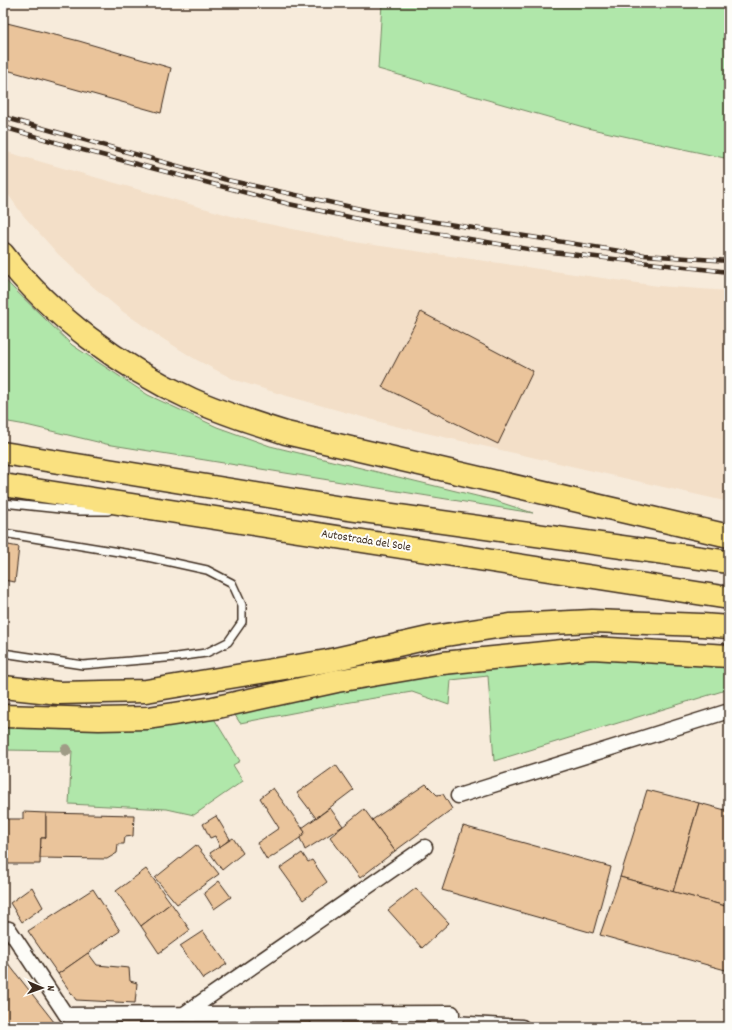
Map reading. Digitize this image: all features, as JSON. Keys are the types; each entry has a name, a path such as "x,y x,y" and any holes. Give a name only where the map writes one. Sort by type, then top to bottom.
{"highway":[{"path":"3,254 16,271 53,308 96,344 145,374 191,399 237,418 286,433 729,536"},
{"path":"3,453 342,508 729,562"},
{"name":"Autostrada del Sole","path":"3,485 729,598"},
{"path":"3,687 59,692 146,691 327,660 433,637 510,625 592,621 729,627"},
{"path":"3,716 99,719 148,718 213,708 337,681 443,663 592,648 729,656"}],"street":[{"path":"458,796 729,711"},
{"path":"184,1014 425,848"},
{"path":"3,928 9,929 66,1015 452,1014 452,1025 522,1027"}],"lane":[{"path":"3,503 79,511 169,510"},
{"path":"3,533 144,556 208,570 232,583 242,605 242,622 228,642 206,654 177,658 83,665 3,653"}],"shaded area":[{"path":"3,151 235,217 360,243 658,286 729,291 729,502 391,425 235,380 195,359 122,311 91,285 58,254 22,214 3,187"}],"green space":[{"path":"382,3 729,3 729,159 587,128 378,69"},
{"path":"3,277 72,345 148,395 217,427 270,446 493,500 533,513 106,444 3,421"},
{"path":"587,659 729,665 729,689 494,761 488,676 451,680 449,705 412,692 240,723 233,712 383,679"},
{"path":"213,717 240,761 233,765 243,781 194,815 167,809 69,804 72,751 3,750 3,726"}],"building":[{"path":"3,22 79,41 171,68 161,113 3,69"},
{"path":"421,312 533,371 498,444 382,387"},
{"path":"3,544 19,547 15,582 3,580"},
{"path":"336,765 353,790 316,818 297,793"},
{"path":"426,784 437,795 443,794 452,809 395,851 372,820"},
{"path":"273,788 305,832 300,838 267,860 257,843 279,828 260,798"},
{"path":"647,790 699,803 673,892 620,877"},
{"path":"699,803 729,811 729,907 673,892"},
{"path":"330,808 343,826 305,850 300,838 305,832 302,828"},
{"path":"364,809 395,851 360,878 330,837"},
{"path":"23,812 46,813 46,838 41,838 40,864 3,864 3,819 23,819"},
{"path":"46,813 134,815 133,836 125,837 124,844 118,844 117,853 107,859 40,858 41,838 46,838"},
{"path":"216,816 230,839 220,847 215,836 210,838 203,824"},
{"path":"463,826 611,867 593,933 442,890"},
{"path":"233,838 243,853 222,870 210,853"},
{"path":"196,845 219,874 177,904 155,878"},
{"path":"302,853 308,862 312,860 327,882 303,900 280,868"},
{"path":"146,869 171,903 141,926 116,891"},
{"path":"620,877 729,907 729,971 600,935"},
{"path":"219,881 231,897 214,909 204,893"},
{"path":"32,887 43,907 22,922 10,903"},
{"path":"416,888 449,923 422,948 388,910"},
{"path":"93,889 120,931 58,974 28,931"},
{"path":"171,903 190,930 159,953 141,926"},
{"path":"203,931 227,964 203,979 180,946"},
{"path":"88,953 97,965 129,968 130,981 137,983 135,1003 76,1000 58,974"},
{"path":"3,957 58,1027 3,1027"},
{"path":"211,1021 311,1022 311,1027 211,1027"},
{"path":"342,1022 430,1023 430,1027 342,1027"}],"railway":[{"path":"3,117 227,180 379,213 645,255 729,261"},
{"path":"3,127 79,149 289,204 377,223 534,250 729,272"}]}
